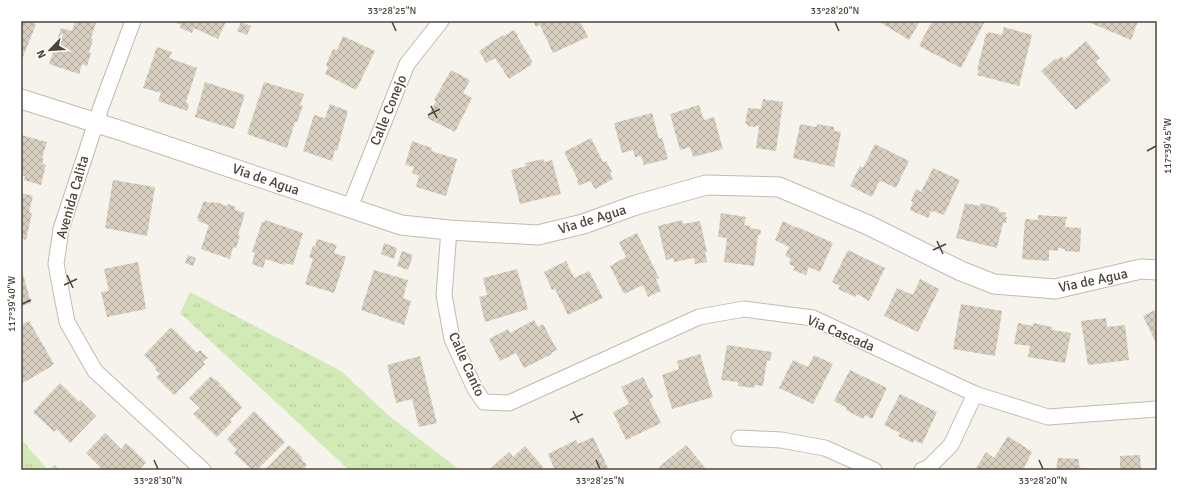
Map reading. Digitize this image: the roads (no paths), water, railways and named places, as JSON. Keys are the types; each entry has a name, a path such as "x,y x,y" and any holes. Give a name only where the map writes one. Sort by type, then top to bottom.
{"street":[{"name":"Avenida Calita","path":"133,21 95,123 61,229 56,264 67,322 95,371 197,468"},
{"name":"Calle Conejo","path":"350,207 407,64 441,21"},
{"name":"Via de Agua","path":"21,99 401,225 449,230 538,235 583,224 636,205 706,185 779,187 868,225 960,271 994,284 1055,289 1141,269 1157,270"},
{"name":"Calle Canto","path":"449,230 444,295 452,339 475,389 484,402"},
{"name":"Via Cascada","path":"484,402 509,403 699,317 744,308 813,318 974,394 1048,417 1157,408"},
{"path":"922,470 928,468 951,445 974,394"},
{"path":"739,438 781,440 825,448 874,470"}]}
